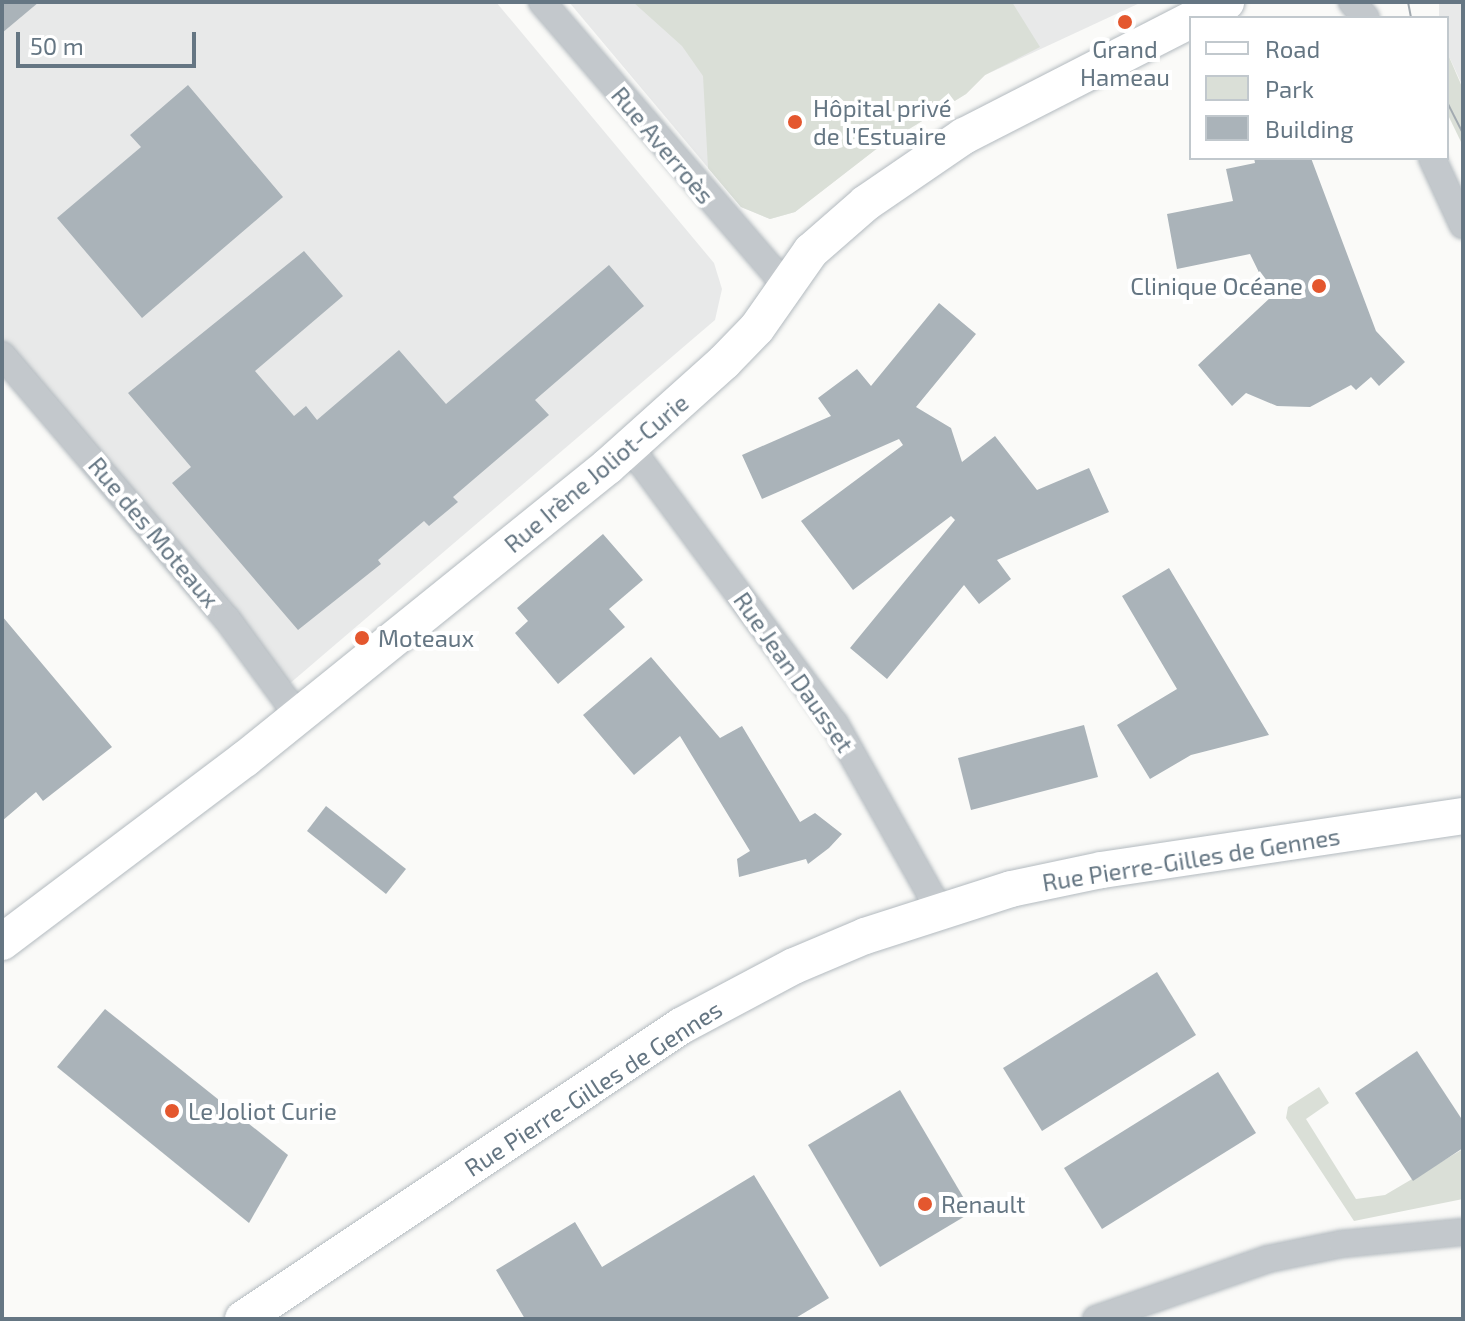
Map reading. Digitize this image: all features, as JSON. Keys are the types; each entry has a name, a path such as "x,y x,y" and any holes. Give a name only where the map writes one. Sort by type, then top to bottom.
{"street":[{"name":"Rue Averroès","path":"542,2 786,286"},
{"name":"Rue Irène Joliot-Curie","path":"1199,16 1226,2"},
{"name":"Rue Irène Joliot-Curie","path":"2,942 142,840 629,446 724,362 827,236 932,156 1189,21"},
{"path":"1433,160 1463,225"},
{"name":"Rue des Moteaux","path":"2,355 227,619 298,716"},
{"name":"Rue Jean Dausset","path":"629,446 835,724 940,911"},
{"name":"Rue Pierre-Gilles de Gennes","path":"245,1314 681,1026 794,966 940,911 1011,889 1102,870 1463,816"},
{"path":"1096,1319 1268,1259 1342,1244 1463,1232"}],"shaded area":[{"path":"2,2 496,2 714,263 722,289 715,320 288,685 2,375"},
{"name":"Hôpital privé de l'Estuaire","path":"569,2 1142,2 985,75 966,94 875,150 795,212 770,219 741,207"},
{"path":"1439,2 1463,2 1463,87 1449,56 1449,16 1439,16"}],"green space":[{"name":"Hôpital privé de l'Estuaire","path":"633,2 1012,2 1040,47 985,75 966,94 875,150 795,212 770,219 741,207 708,168 703,76 682,46"},
{"path":"1449,57 1463,89 1463,146 1449,117"},
{"path":"1319,1087 1329,1103 1306,1119 1356,1199 1385,1195 1463,1149 1463,1199 1354,1221 1286,1118 1288,1107"}],"building":[{"path":"2,2 39,2 2,33"},
{"path":"188,85 283,197 142,318 57,218 141,147 130,135"},
{"name":"Clinique Océane","path":"1254,160 1312,160 1376,331 1405,362 1379,386 1371,377 1356,390 1351,385 1310,407 1277,406 1246,393 1232,406 1198,365 1271,297 1250,254 1177,269 1167,214 1233,201 1226,169 1255,163"},
{"path":"304,251 343,296 255,371 294,416 306,406 317,420 399,350 446,404 609,265 644,306 535,400 549,415 453,497 458,502 429,526 424,521 378,560 381,564 298,630 172,483 191,467 128,393"},
{"path":"939,303 976,334 916,407 951,428 962,462 995,436 1037,490 1089,468 1109,512 997,560 1011,579 979,604 964,585 887,679 850,648 955,520 951,516 853,590 801,521 903,445 899,439 762,499 742,455 831,416 818,398 857,369 871,386"},
{"path":"603,534 643,580 609,609 625,627 558,684 515,633 528,621 517,608"},
{"path":"1169,568 1269,735 1191,755 1150,779 1117,725 1177,689 1122,596"},
{"path":"2,616 112,747 43,801 36,792 2,821"},
{"path":"651,657 720,738 742,726 800,822 815,813 842,834 829,848 808,864 806,859 739,877 737,859 750,851 680,736 634,775 583,715"},
{"path":"1084,725 1098,777 971,810 958,758"},
{"path":"326,806 406,869 386,894 307,831"},
{"path":"1157,972 1196,1035 1042,1131 1003,1068"},
{"name":"Le Joliot Curie","path":"105,1009 288,1155 249,1223 57,1067"},
{"path":"1417,1051 1463,1121 1463,1148 1413,1181 1355,1093"},
{"path":"1218,1072 1256,1133 1102,1229 1064,1168"},
{"path":"900,1090 972,1212 880,1267 808,1145"},
{"path":"754,1175 829,1298 794,1319 525,1319 496,1270 575,1222 602,1267"}],"tram line":[{"path":"1408,2 1411,16"},
{"path":"1449,106 1463,134"}],"place":[{"name":"Grand Hameau","path":"1125,22"},
{"name":"Hôpital privé de l'Estuaire","path":"795,122"},
{"name":"Clinique Océane","path":"1319,286"},
{"name":"Moteaux","path":"362,638"},
{"name":"Le Joliot Curie","path":"172,1111"},
{"name":"Renault","path":"925,1204"}]}
